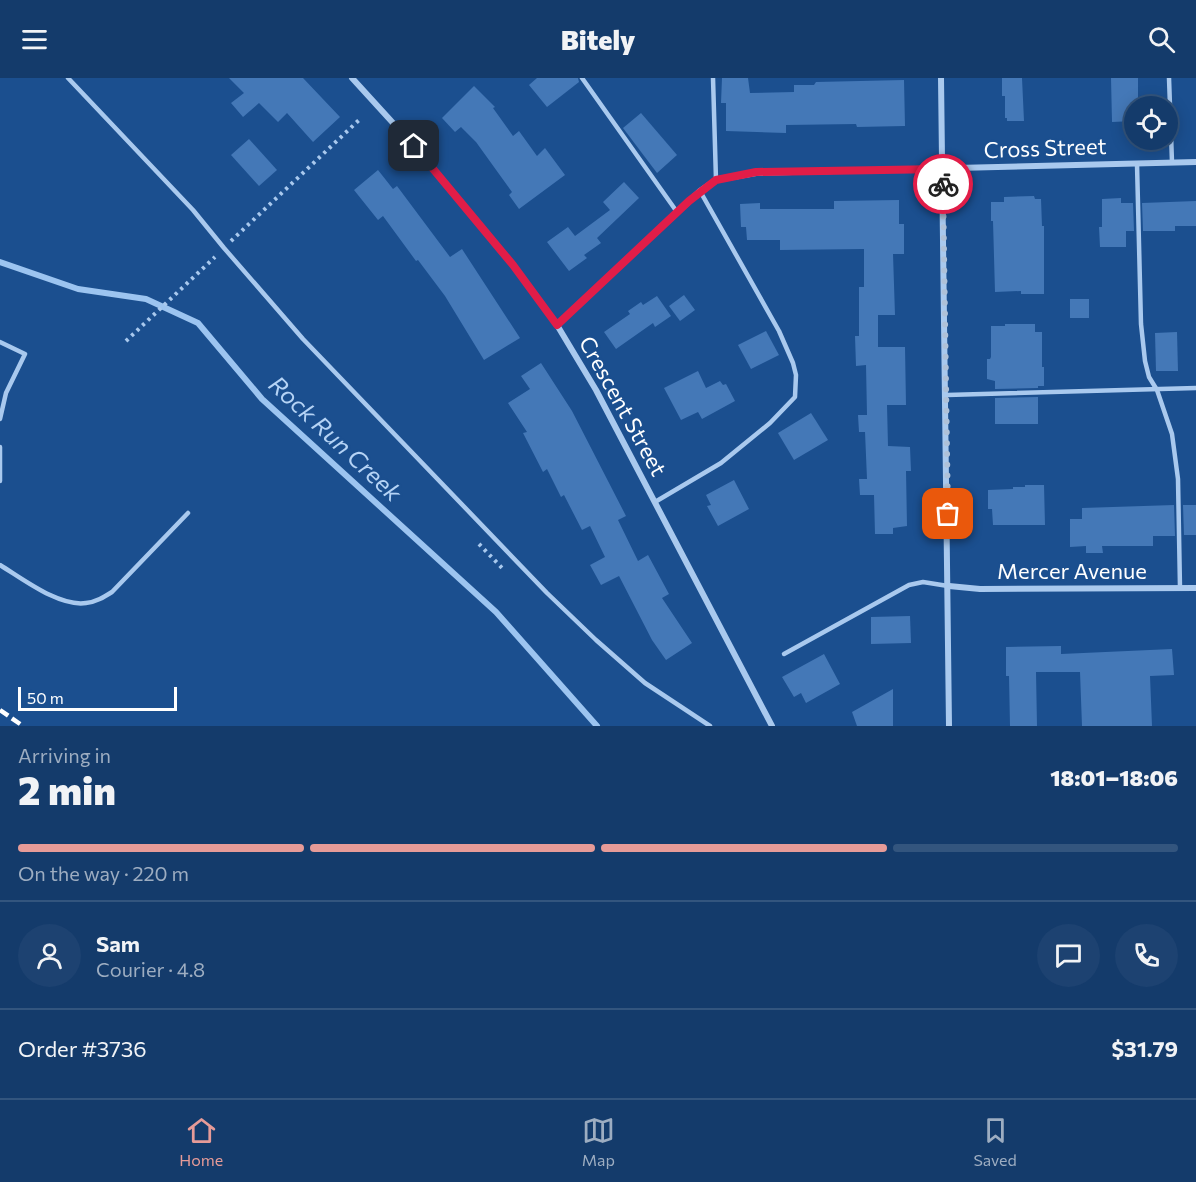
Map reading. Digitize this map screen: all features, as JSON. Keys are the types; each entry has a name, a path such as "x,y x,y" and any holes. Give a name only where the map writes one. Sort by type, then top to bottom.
{"street":[{"name":"Crescent Street","path":"352,78 414,146 506,257 557,325 596,390 772,726"},
{"path":"942,78 950,726"},
{"name":"Cross Street","path":"557,325 700,191 716,180 756,172 1196,162"},
{"name":"Mercer Avenue","path":"949,586 980,589 1196,588"}],"lane":[{"path":"68,78 193,210 303,339 547,593 596,640 645,682 710,726"},
{"path":"582,78 677,212"},
{"path":"713,78 716,180"},
{"path":"1170,78 1172,162"},
{"path":"1137,164 1141,324 1149,377 1157,390 1172,434 1178,479 1180,588"},
{"path":"655,502 721,463 750,440 795,397 793,363 779,331 700,191"},
{"path":"0,342 25,354 6,393 0,419"},
{"path":"946,395 1196,388"},
{"path":"0,447 0,481"},
{"path":"0,566 48,594 67,602 86,604 112,592 188,513"},
{"path":"784,654 909,585 923,582 949,586"}],"path":[{"path":"126,341 359,120"}],"building":[{"path":"229,78 303,78 340,117 313,142 287,113 278,122 259,103 243,117 231,103 244,93"},
{"path":"537,78 578,78 579,82 547,107 529,85"},
{"path":"722,78 748,78 750,93 794,92 794,85 814,85 816,82 904,80 905,126 786,125 786,133 726,131 726,103 721,103"},
{"path":"1002,78 1022,78 1024,121 1007,121 1005,118"},
{"path":"1111,78 1138,78 1138,96 1124,96 1124,121 1112,122"},
{"path":"474,86 495,107 493,108 513,136 519,131 537,156 545,148 565,175 519,209 509,195 512,192 476,142 461,127 455,132 442,118"},
{"path":"641,113 677,155 657,173 623,128"},
{"path":"249,139 277,170 259,186 231,155"},
{"path":"378,170 393,189 397,186 450,257 462,249 520,338 484,360 445,296 418,260 416,261 383,216 378,220 354,190"},
{"path":"624,182 639,198 597,238 601,243 584,255 587,258 569,271 547,242 568,227 575,236 610,210 603,202"},
{"path":"1034,196 1035,199 1041,199 1042,226 1044,226 1044,294 1021,294 1021,291 995,292 991,202 1004,202 1004,197"},
{"path":"1121,198 1121,203 1133,203 1134,231 1126,231 1126,247 1100,247 1099,227 1102,227 1102,199"},
{"path":"899,200 899,224 904,224 904,254 893,254 895,315 878,315 878,347 905,347 906,405 887,405 888,446 910,447 911,471 906,471 907,526 893,528 893,534 875,534 874,495 860,495 859,479 867,479 865,432 859,432 858,415 867,415 866,365 856,366 855,336 859,336 859,287 864,287 864,249 780,250 780,240 747,240 746,227 741,227 740,204 760,203 760,209 834,209 834,201"},
{"path":"1196,201 1196,226 1175,226 1175,231 1143,231 1142,203"},
{"path":"684,295 695,310 680,321 669,306"},
{"path":"657,296 671,316 655,327 653,323 616,349 604,332 630,314 628,311 641,302 643,305"},
{"path":"1070,299 1089,299 1089,318 1070,318"},
{"path":"1005,324 1035,324 1035,332 1042,332 1044,386 995,389 995,381 987,379 987,359 991,357 991,326 1005,326"},
{"path":"766,331 779,355 751,369 738,345"},
{"path":"1177,332 1178,371 1156,371 1155,333"},
{"path":"541,363 572,411 626,516 618,520 638,561 648,555 669,594 662,598 692,643 666,660 652,640 619,576 601,585 590,565 605,557 590,526 582,530 564,495 561,497 547,469 543,472 523,433 527,432 508,403 530,389 521,376"},
{"path":"698,371 706,388 720,381 723,385 726,384 735,401 702,419 698,412 681,420 664,388"},
{"path":"1038,397 1038,424 995,424 995,398"},
{"path":"811,413 828,440 794,460 778,433"},
{"path":"734,480 749,509 718,526 707,506 711,505 706,495"},
{"path":"1025,485 1044,485 1045,525 993,525 992,509 988,509 988,490 1013,489 1013,487 1025,487"},
{"path":"1174,505 1175,536 1153,536 1153,546 1102,546 1103,553 1086,553 1086,546 1070,547 1070,519 1082,519 1082,508"},
{"path":"1183,505 1196,505 1196,535 1184,535"},
{"path":"910,616 911,643 871,644 871,617"},
{"path":"1061,646 1061,654 1172,649 1174,675 1150,676 1152,726 1082,726 1080,672 1036,672 1037,726 1010,726 1006,647"},
{"path":"824,654 840,684 806,703 801,693 794,697 782,677"},
{"path":"893,689 893,726 857,726 852,712"}],"waterway":[{"name":"Rock Run Creek","path":"0,262 78,289 146,299 198,323 262,399 496,612 597,726"}],"railway":[{"path":"0,710 23,726"}],"way so far":[{"path":"943,184 948,514"}],"route":[{"path":"414,146 513,265 557,325 689,201 716,180 756,172 943,169 943,184"}]}
